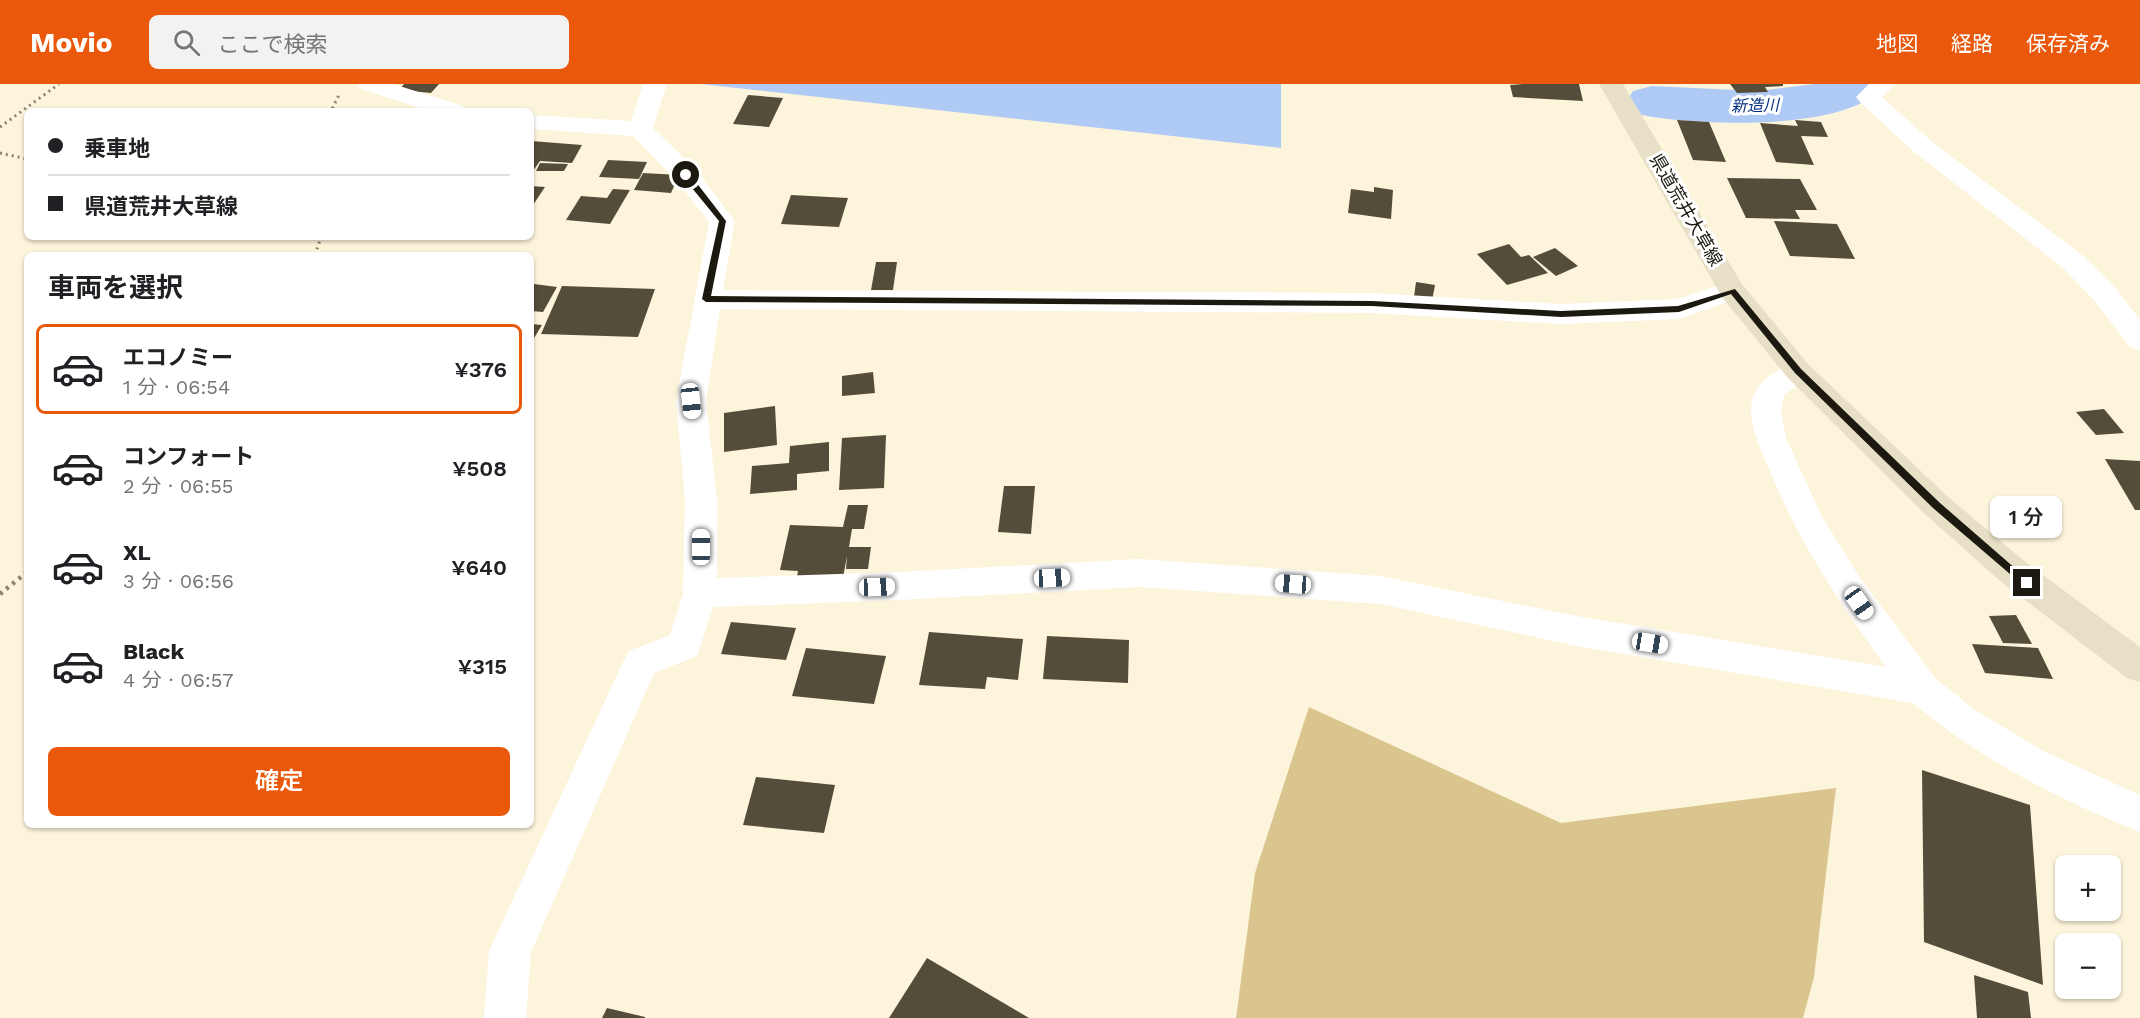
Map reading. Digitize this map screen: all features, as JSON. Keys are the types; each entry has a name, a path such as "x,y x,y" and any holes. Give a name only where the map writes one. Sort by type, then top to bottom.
{"main road":[{"name":"県道荒井大草線","path":"1611,84 1732,291 1798,371 1936,505 2002,563 2140,667"}],"street":[{"path":"369,84 445,108"},
{"path":"640,129 655,84"},
{"path":"1883,84 1868,97 1922,146 2072,261 2104,293 2140,340"},
{"path":"505,1018 510,951 641,662 685,645 700,593 701,500 691,401 706,299 723,221 686,175 640,129 534,122"},
{"path":"706,299 1372,303 1561,314 1679,309 1732,291"},
{"path":"1798,371 1770,390 1766,411 1771,438 1807,520 1848,588 1922,689 1962,722 2030,763 2140,814"},
{"path":"700,593 899,586 1140,573 1369,589 1582,632 1922,689"}],"path":[{"path":"27,108 59,84"},
{"path":"332,108 340,92"},
{"path":"0,128 24,110"},
{"path":"0,153 24,158"},
{"path":"0,594 24,574"}],"shaded area":[{"path":"1309,707 1561,823 1836,788 1814,977 1803,1018 1236,1018 1255,873"}],"water":[{"path":"701,84 1281,84 1281,148"}],"building":[{"path":"404,84 439,84 431,93 399,90"},
{"path":"1579,84 1583,101 1513,97 1510,85"},
{"path":"1730,84 1783,84 1783,86 1765,87 1768,92 1737,93"},
{"path":"748,95 783,98 769,127 733,124"},
{"path":"1677,120 1709,122 1726,162 1693,160"},
{"path":"1795,120 1821,122 1828,137 1801,136 1814,165 1776,162 1760,123 1798,126"},
{"path":"534,141 582,145 572,163 540,161 534,170"},
{"path":"608,160 647,162 639,179 599,177"},
{"path":"540,163 568,164 564,171 536,171"},
{"path":"643,173 679,175 671,193 634,190"},
{"path":"1727,178 1800,179 1817,210 1795,210 1800,219 1746,218"},
{"path":"534,186 545,187 534,204"},
{"path":"1374,187 1393,190 1391,219 1348,213 1351,189 1374,192"},
{"path":"613,189 630,190 610,224 566,220 581,196 607,198"},
{"path":"791,195 848,198 839,227 781,224"},
{"path":"1774,221 1837,224 1855,259 1790,256"},
{"path":"1509,244 1521,257 1529,255 1548,273 1507,285 1477,254"},
{"path":"1555,248 1578,266 1556,276 1533,257"},
{"path":"876,262 897,262 893,290 871,290"},
{"path":"1416,282 1435,285 1432,301 1414,297"},
{"path":"534,284 557,287 543,312 534,311"},
{"path":"562,286 655,289 638,337 541,334"},
{"path":"534,324 542,325 534,338"},
{"path":"873,372 875,393 842,396 842,376"},
{"path":"775,406 777,445 724,452 724,413"},
{"path":"2104,409 2124,433 2096,435 2076,412"},
{"path":"886,435 884,488 839,490 842,438"},
{"path":"829,442 829,471 797,474 797,490 750,494 752,466 789,463 790,446"},
{"path":"2105,459 2140,461 2140,510 2135,510"},
{"path":"1004,486 1035,486 1031,534 998,532"},
{"path":"848,505 868,505 864,529 852,529 849,547 871,547 868,569 846,569 847,556 841,589 795,587 798,571 780,570 790,525 843,527"},
{"path":"2016,615 2032,644 2003,643 1989,616"},
{"path":"731,622 796,628 786,660 721,654"},
{"path":"929,632 1023,639 1018,680 987,677 985,689 919,685"},
{"path":"1047,636 1129,640 1128,683 1043,679"},
{"path":"1972,644 2038,648 2053,679 1985,673"},
{"path":"806,648 886,656 874,704 792,696"},
{"path":"1922,770 2030,805 2043,985 1924,942"},
{"path":"756,777 835,785 824,833 743,825"},
{"path":"927,958 1029,1018 889,1018"},
{"path":"1974,975 2028,992 2031,1018 1977,1018"},
{"path":"607,1008 645,1017 645,1018 602,1018"}],"waterway":[{"name":"新造川","path":"1652,102 1728,106 1786,105 1837,94 1855,84"}],"route":[{"path":"686,175 723,221 706,299 1372,303 1561,314 1679,309 1732,291 1798,371 1936,505 2027,583"}]}
